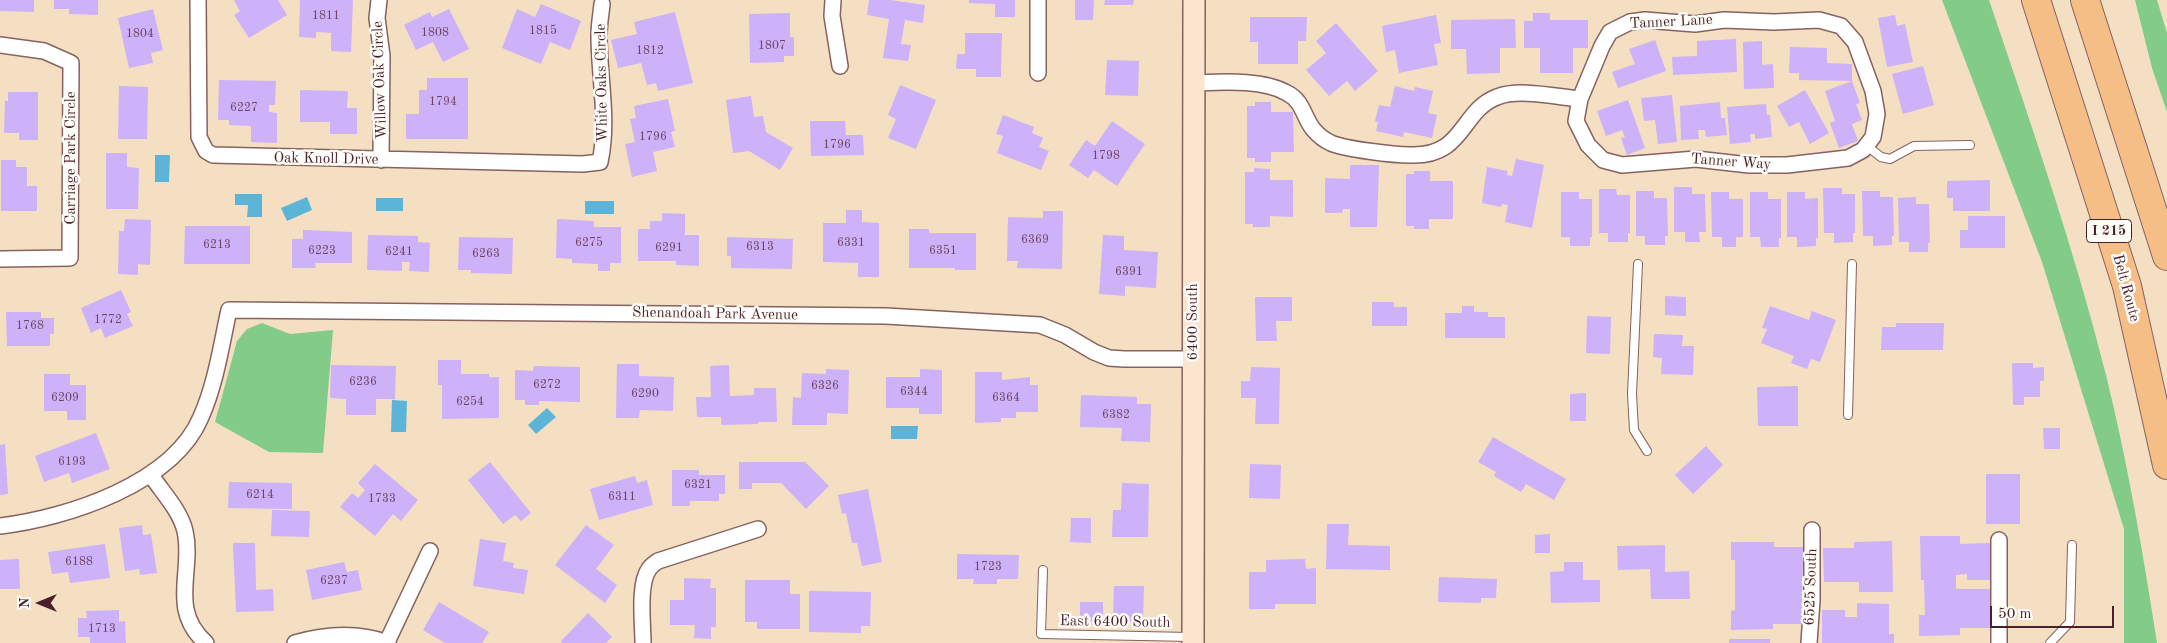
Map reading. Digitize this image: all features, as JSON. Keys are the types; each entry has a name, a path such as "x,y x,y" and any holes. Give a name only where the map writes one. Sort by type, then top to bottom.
{"highway":[{"path":"2029,0 2073,114"},
{"name":"Belt Route","path":"2036,0 2127,286 2167,465"},
{"path":"2085,0 2167,256"},
{"path":"2104,0 2167,252"}],"street":[{"name":"Oak Knoll Drive","path":"198,0 199,137 206,151 213,156 583,164 600,162"},
{"name":"Willow Oak Circle","path":"379,0 377,18 382,56 381,160"},
{"path":"833,0 833,24 840,66"},
{"path":"1038,0 1038,72"},
{"name":"6400 South","path":"1192,640 1194,0"},
{"name":"White Oaks Circle","path":"600,162 604,144 603,86 599,35 602,4"},
{"name":"Tanner Lane","path":"1580,99 1606,37 1621,25 1645,20 1695,24 1724,20 1774,22 1819,20 1841,26 1856,42 1873,91 1877,114 1875,131 1867,146"},
{"name":"Carriage Park Circle","path":"0,45 44,51 72,63 70,258 0,259"},
{"path":"1194,82 1237,82 1283,91 1299,102 1313,129 1326,140 1340,146 1411,155 1435,152 1450,144 1485,104 1498,96 1523,94 1580,99"},
{"name":"Tanner Way","path":"1580,99 1576,121 1588,145 1603,160 1615,164 1696,159 1781,166 1848,158 1858,154 1867,146"},
{"name":"Shenandoah Park Avenue","path":"150,476 177,453 200,419 213,384 229,310 886,316 991,321 1040,325 1065,335 1094,352 1109,358 1193,359"},
{"path":"0,526 63,513 85,506 150,476 181,520 185,532 186,554 184,599 188,618 195,631 206,643"},
{"path":"642,643 642,596 644,581 649,569 658,561 758,529"},
{"name":"6525 South","path":"1809,643 1812,600 1812,530"},
{"path":"1999,540 1999,643"},
{"path":"295,643 333,635 356,635 388,643 430,551"}],"lane":[{"path":"1867,146 1881,157 1890,159 1914,146 1970,145"},
{"path":"1638,264 1632,394 1634,430 1647,451"},
{"path":"1848,415 1852,264"},
{"path":"2050,643 2070,622 2072,546"},
{"name":"East 6400 South","path":"1043,570 1041,634 1192,640"}],"green space":[{"path":"1942,0 1989,0 2051,186 2094,328 2121,442 2157,643 2124,643 2124,529 2042,262"},
{"path":"2135,0 2157,0 2167,33 2167,112 2152,68"},
{"path":"262,323 290,334 333,330 323,453 269,452 215,422 237,341 247,329"}],"water":[{"path":"155,155 170,155 169,182 155,182"},
{"path":"235,194 262,194 262,217 247,217 248,205 235,205"},
{"path":"307,197 312,210 287,221 281,208"},
{"path":"376,198 403,198 403,211 376,211"},
{"path":"585,201 614,201 614,214 585,214"},
{"path":"392,400 407,401 406,432 391,432"},
{"path":"547,408 556,417 536,434 528,425"},
{"path":"891,426 918,426 917,439 891,439"}],"building":[{"path":"0,0 34,0 34,12 0,11"},
{"path":"54,0 98,0 98,15 69,14 69,9 54,9"},
{"path":"234,0 278,0 287,15 249,38 234,15 240,11"},
{"path":"300,0 353,0 351,52 331,51 331,33 316,32 316,38 299,37"},
{"path":"869,0 890,0 925,5 923,23 905,20 901,44 911,45 908,61 883,58 889,19 867,15"},
{"path":"969,0 1015,0 1015,17 995,17 995,4 969,3"},
{"path":"1075,0 1094,0 1093,20 1075,20"},
{"path":"1105,0 1134,0 1133,5 1104,5"},
{"path":"541,4 581,21 570,50 550,42 541,64 502,48 517,9 535,17"},
{"path":"153,9 163,50 151,53 153,63 129,68 118,18"},
{"path":"449,9 469,49 443,62 433,42 416,50 404,25 430,12 432,17"},
{"path":"675,12 693,83 658,91 656,83 647,85 641,63 618,68 611,40 637,34 634,22"},
{"path":"790,13 790,37 794,37 794,56 784,56 784,62 750,63 749,14"},
{"path":"1533,13 1550,13 1550,20 1588,20 1588,48 1573,48 1573,73 1540,73 1540,48 1524,48 1524,21 1533,21"},
{"path":"1436,15 1441,43 1434,44 1438,65 1399,73 1395,50 1386,52 1382,26"},
{"path":"1895,15 1897,26 1905,24 1913,62 1887,67 1878,18"},
{"path":"1250,17 1307,17 1306,41 1298,41 1298,64 1258,64 1258,42 1250,42"},
{"path":"1515,19 1516,48 1500,48 1500,73 1467,74 1466,49 1451,49 1451,20"},
{"path":"1336,23 1378,71 1355,91 1347,81 1329,96 1306,70 1326,53 1316,41"},
{"path":"965,33 1002,33 1001,77 976,77 976,69 956,69 957,54 965,54"},
{"path":"1736,39 1737,72 1673,75 1672,57 1697,56 1697,41"},
{"path":"1655,40 1666,71 1618,88 1612,72 1635,64 1629,49"},
{"path":"1762,41 1762,65 1773,64 1774,88 1744,89 1743,42"},
{"path":"1790,47 1827,48 1827,63 1852,64 1852,81 1799,80 1799,73 1789,73"},
{"path":"1107,60 1139,61 1138,96 1105,95"},
{"path":"1923,66 1934,105 1903,114 1892,74"},
{"path":"427,78 468,78 468,139 406,139 406,114 419,114 419,90 427,90"},
{"path":"219,80 276,81 275,105 269,105 269,112 277,113 277,143 251,142 251,126 229,125 229,120 218,120"},
{"path":"1852,81 1860,103 1856,104 1862,120 1852,124 1858,141 1839,148 1830,123 1835,121 1825,91"},
{"path":"900,85 936,100 916,149 888,138 896,119 888,115"},
{"path":"119,86 148,87 147,139 118,139"},
{"path":"1395,86 1414,91 1415,87 1433,91 1428,113 1437,115 1432,138 1404,132 1403,137 1376,131 1378,122 1375,121 1379,105 1390,107"},
{"path":"300,90 348,91 347,108 357,108 357,134 330,134 330,122 300,122"},
{"path":"1805,90 1829,133 1810,144 1799,122 1789,127 1777,106"},
{"path":"8,92 38,92 38,140 19,140 19,133 4,133 5,101 8,101"},
{"path":"1672,95 1677,142 1658,144 1655,120 1644,121 1641,98"},
{"path":"751,96 754,117 763,116 766,132 793,148 780,170 749,151 733,153 726,100"},
{"path":"668,99 675,131 671,132 675,147 653,152 657,171 632,177 625,144 635,142 630,119 636,118 634,106"},
{"path":"1628,100 1645,148 1627,155 1621,138 1625,137 1622,130 1606,136 1597,111"},
{"path":"1255,102 1271,102 1271,112 1293,112 1294,152 1271,152 1271,162 1255,162 1255,158 1247,158 1247,106 1255,106"},
{"path":"1720,102 1721,118 1725,118 1727,135 1706,137 1705,130 1698,130 1699,139 1681,140 1680,106"},
{"path":"1766,104 1767,115 1770,115 1772,137 1755,139 1755,134 1750,134 1751,142 1730,144 1727,107"},
{"path":"1003,115 1034,127 1032,133 1043,138 1039,147 1049,151 1041,170 997,153 1003,136 996,134"},
{"path":"810,121 845,121 846,135 863,135 864,155 811,156"},
{"path":"1112,121 1145,144 1117,186 1094,170 1088,178 1069,165 1086,140 1095,146"},
{"path":"106,153 127,153 127,167 139,168 138,209 106,209"},
{"path":"1516,159 1544,165 1532,228 1505,222 1508,205 1502,204 1501,207 1482,203 1487,167 1508,171 1507,175 1512,176"},
{"path":"1,160 16,160 16,167 27,167 27,186 37,186 37,211 1,211"},
{"path":"1350,165 1379,165 1377,227 1350,227 1350,209 1343,209 1342,213 1325,213 1325,178 1350,179"},
{"path":"1254,168 1270,169 1270,180 1293,180 1293,217 1270,216 1270,227 1253,227 1253,224 1245,224 1245,172 1254,172"},
{"path":"1414,171 1430,171 1430,181 1453,181 1453,219 1429,219 1429,229 1414,229 1414,226 1406,226 1406,174 1414,174"},
{"path":"1990,180 1990,211 1953,211 1953,198 1947,198 1947,181"},
{"path":"1674,187 1692,187 1692,194 1705,194 1706,232 1699,232 1700,242 1685,242 1685,232 1674,232"},
{"path":"1823,188 1842,188 1842,194 1855,194 1855,233 1853,233 1853,242 1834,243 1834,233 1824,233"},
{"path":"1599,189 1616,189 1617,195 1630,195 1630,233 1628,233 1628,242 1608,242 1608,233 1599,233"},
{"path":"1636,191 1654,191 1654,198 1667,198 1668,236 1665,236 1665,245 1645,245 1645,236 1636,236"},
{"path":"1862,191 1880,191 1880,197 1893,197 1894,236 1892,236 1892,245 1873,246 1873,236 1863,236"},
{"path":"1561,192 1579,192 1579,199 1592,199 1592,237 1590,237 1590,246 1570,246 1570,237 1561,237"},
{"path":"1711,192 1729,192 1729,199 1743,199 1743,237 1736,237 1736,247 1722,247 1722,237 1712,237"},
{"path":"1750,192 1768,192 1768,199 1781,199 1781,238 1779,238 1779,247 1761,247 1760,237 1750,237"},
{"path":"1787,192 1805,192 1805,199 1818,198 1818,238 1816,238 1816,246 1797,247 1797,237 1787,237"},
{"path":"1916,197 1916,204 1929,204 1930,243 1928,243 1928,252 1909,252 1909,242 1899,242 1898,198"},
{"path":"846,210 862,210 862,222 879,223 879,277 858,277 858,263 823,262 823,223 846,223"},
{"path":"1043,211 1063,211 1062,269 1017,268 1018,261 1007,261 1008,217 1043,218"},
{"path":"662,213 685,214 685,235 699,235 699,266 676,265 676,261 638,261 638,229 650,229 650,221 662,221"},
{"path":"1968,216 2005,216 2005,248 1960,248 1960,230 1968,230"},
{"path":"125,219 151,220 150,265 138,264 138,275 118,274 119,231 124,231"},
{"path":"557,219 594,221 594,227 621,227 621,263 610,263 610,271 598,271 598,264 572,263 572,259 556,258"},
{"path":"185,226 250,226 250,264 184,264"},
{"path":"909,229 929,229 929,233 976,233 976,270 909,268"},
{"path":"303,230 352,232 352,263 315,263 316,268 292,268 292,239 303,239"},
{"path":"368,235 418,236 418,242 430,243 429,272 409,271 410,262 402,262 402,271 367,270"},
{"path":"1103,235 1124,236 1124,250 1158,252 1156,288 1125,286 1125,296 1099,294"},
{"path":"459,237 513,238 512,274 471,273 471,270 458,270"},
{"path":"727,237 793,239 792,269 731,268 731,256 727,256"},
{"path":"121,290 131,312 127,314 133,326 105,338 101,328 91,333 81,308"},
{"path":"1665,296 1686,297 1686,316 1665,315"},
{"path":"1255,297 1292,297 1292,321 1276,321 1277,341 1256,341"},
{"path":"1372,302 1394,302 1394,307 1407,307 1407,326 1372,326"},
{"path":"1462,306 1474,306 1474,312 1488,312 1488,317 1505,317 1505,338 1445,338 1445,313 1462,313"},
{"path":"1770,306 1809,320 1812,311 1836,320 1820,362 1811,359 1807,369 1791,363 1794,356 1761,343 1767,329 1762,328"},
{"path":"6,312 41,312 41,318 54,318 54,334 50,334 50,346 7,346"},
{"path":"1587,316 1611,317 1610,354 1586,353"},
{"path":"1896,323 1944,323 1943,350 1881,350 1882,327 1896,327"},
{"path":"1654,334 1683,335 1682,346 1694,346 1693,375 1661,374 1662,358 1653,357"},
{"path":"438,360 461,360 461,374 489,374 489,377 499,377 499,418 442,419 442,385 438,385"},
{"path":"2012,363 2033,363 2033,368 2044,367 2044,381 2040,381 2040,397 2024,397 2024,405 2013,405"},
{"path":"617,364 639,364 639,376 674,377 673,411 640,410 639,418 616,418"},
{"path":"331,365 396,366 395,399 376,399 376,415 346,415 346,399 330,398"},
{"path":"729,365 730,396 754,395 754,388 776,388 777,422 721,425 721,417 697,417 696,397 711,397 710,366"},
{"path":"534,366 580,367 580,402 539,401 539,405 525,405 525,400 515,400 515,370 533,371"},
{"path":"1251,367 1280,368 1279,424 1255,424 1256,398 1241,398 1241,381 1250,381"},
{"path":"826,369 849,370 848,414 827,413 827,425 792,425 793,397 801,398 802,373 826,374"},
{"path":"920,369 942,370 942,414 919,414 919,408 886,408 886,377 920,377"},
{"path":"975,372 1002,372 1002,380 1030,377 1030,385 1038,385 1038,412 1016,412 1016,418 1001,418 1001,422 975,423"},
{"path":"44,374 70,374 70,385 86,385 86,420 67,420 67,411 44,411"},
{"path":"1798,386 1798,426 1758,426 1757,387"},
{"path":"1586,393 1586,421 1570,421 1570,394"},
{"path":"1081,395 1137,397 1137,404 1151,404 1150,442 1121,441 1122,428 1080,427"},
{"path":"2043,428 2060,428 2060,449 2044,449"},
{"path":"96,433 110,469 72,483 69,473 44,482 35,456"},
{"path":"1493,437 1566,479 1554,500 1526,484 1521,492 1494,476 1496,472 1478,462"},
{"path":"5,444 8,494 0,495 0,445"},
{"path":"1706,446 1723,465 1693,494 1675,475"},
{"path":"490,462 531,513 521,521 515,515 503,524 468,480"},
{"path":"739,462 805,462 829,486 806,509 781,483 752,483 752,489 739,489"},
{"path":"375,464 418,500 401,521 393,514 375,536 340,507 352,493 358,498 365,490 358,483"},
{"path":"1250,464 1281,465 1280,499 1249,498"},
{"path":"672,470 699,470 699,475 725,475 725,494 719,494 719,501 690,501 690,506 672,506"},
{"path":"1986,474 2020,474 2020,524 1986,524"},
{"path":"635,476 637,483 647,480 653,505 599,520 590,489"},
{"path":"229,482 292,483 292,509 228,508"},
{"path":"1122,483 1149,484 1148,537 1112,537 1113,510 1121,510"},
{"path":"868,489 882,562 862,566 857,543 852,543 846,513 842,514 838,495"},
{"path":"272,510 310,511 309,537 271,536"},
{"path":"1071,518 1091,518 1091,543 1070,542"},
{"path":"1327,524 1349,524 1348,545 1390,546 1390,570 1326,569"},
{"path":"142,525 143,535 151,534 157,573 140,575 139,569 125,571 119,528"},
{"path":"586,525 614,545 596,569 617,585 605,603 555,565"},
{"path":"1550,534 1550,553 1535,553 1535,535"},
{"path":"1920,536 1960,536 1960,544 1990,543 1990,580 1967,580 1967,574 1956,575 1956,589 1990,589 1991,628 1960,628 1960,635 1919,636 1919,615 1925,615 1924,580 1921,580"},
{"path":"480,539 506,543 503,561 514,563 513,568 528,570 524,594 473,586"},
{"path":"1892,541 1893,592 1859,592 1859,582 1824,582 1823,548 1854,548 1854,542"},
{"path":"1731,542 1774,542 1774,547 1803,547 1802,624 1773,624 1773,629 1731,630 1731,611 1735,610 1735,560 1731,560"},
{"path":"233,543 255,543 256,590 273,589 274,611 236,612"},
{"path":"105,544 110,578 70,583 68,572 52,574 48,552"},
{"path":"1665,545 1665,572 1689,571 1690,599 1651,599 1650,569 1618,570 1617,546"},
{"path":"957,554 1019,555 1018,579 997,579 997,584 973,584 974,579 957,579"},
{"path":"19,559 20,589 0,589 0,560"},
{"path":"1305,559 1306,569 1316,568 1316,604 1275,604 1275,609 1249,609 1249,572 1266,572 1266,560"},
{"path":"344,562 347,572 358,570 362,590 312,600 306,570"},
{"path":"1564,562 1583,562 1583,580 1600,580 1600,602 1551,603 1550,572 1564,571"},
{"path":"1439,577 1497,579 1496,598 1481,598 1481,603 1438,602"},
{"path":"684,578 711,579 710,588 716,588 716,627 711,627 711,639 694,638 695,625 670,625 670,600 684,600"},
{"path":"745,580 790,580 790,594 800,594 800,629 757,629 757,622 745,622"},
{"path":"1114,586 1144,586 1143,622 1113,622"},
{"path":"809,591 871,592 870,626 861,626 861,633 809,632"},
{"path":"439,602 489,632 482,643 445,643 423,630"},
{"path":"1080,602 1103,602 1103,623 1080,622"},
{"path":"1857,603 1889,604 1889,634 1894,634 1894,643 1822,643 1822,610 1845,610 1845,617 1857,617"},
{"path":"119,610 119,622 125,621 126,643 90,643 90,637 78,637 78,618 87,618 86,611"},
{"path":"588,613 612,637 606,643 562,643 561,641"},
{"path":"1729,639 1770,639 1770,643 1729,643"}]}
